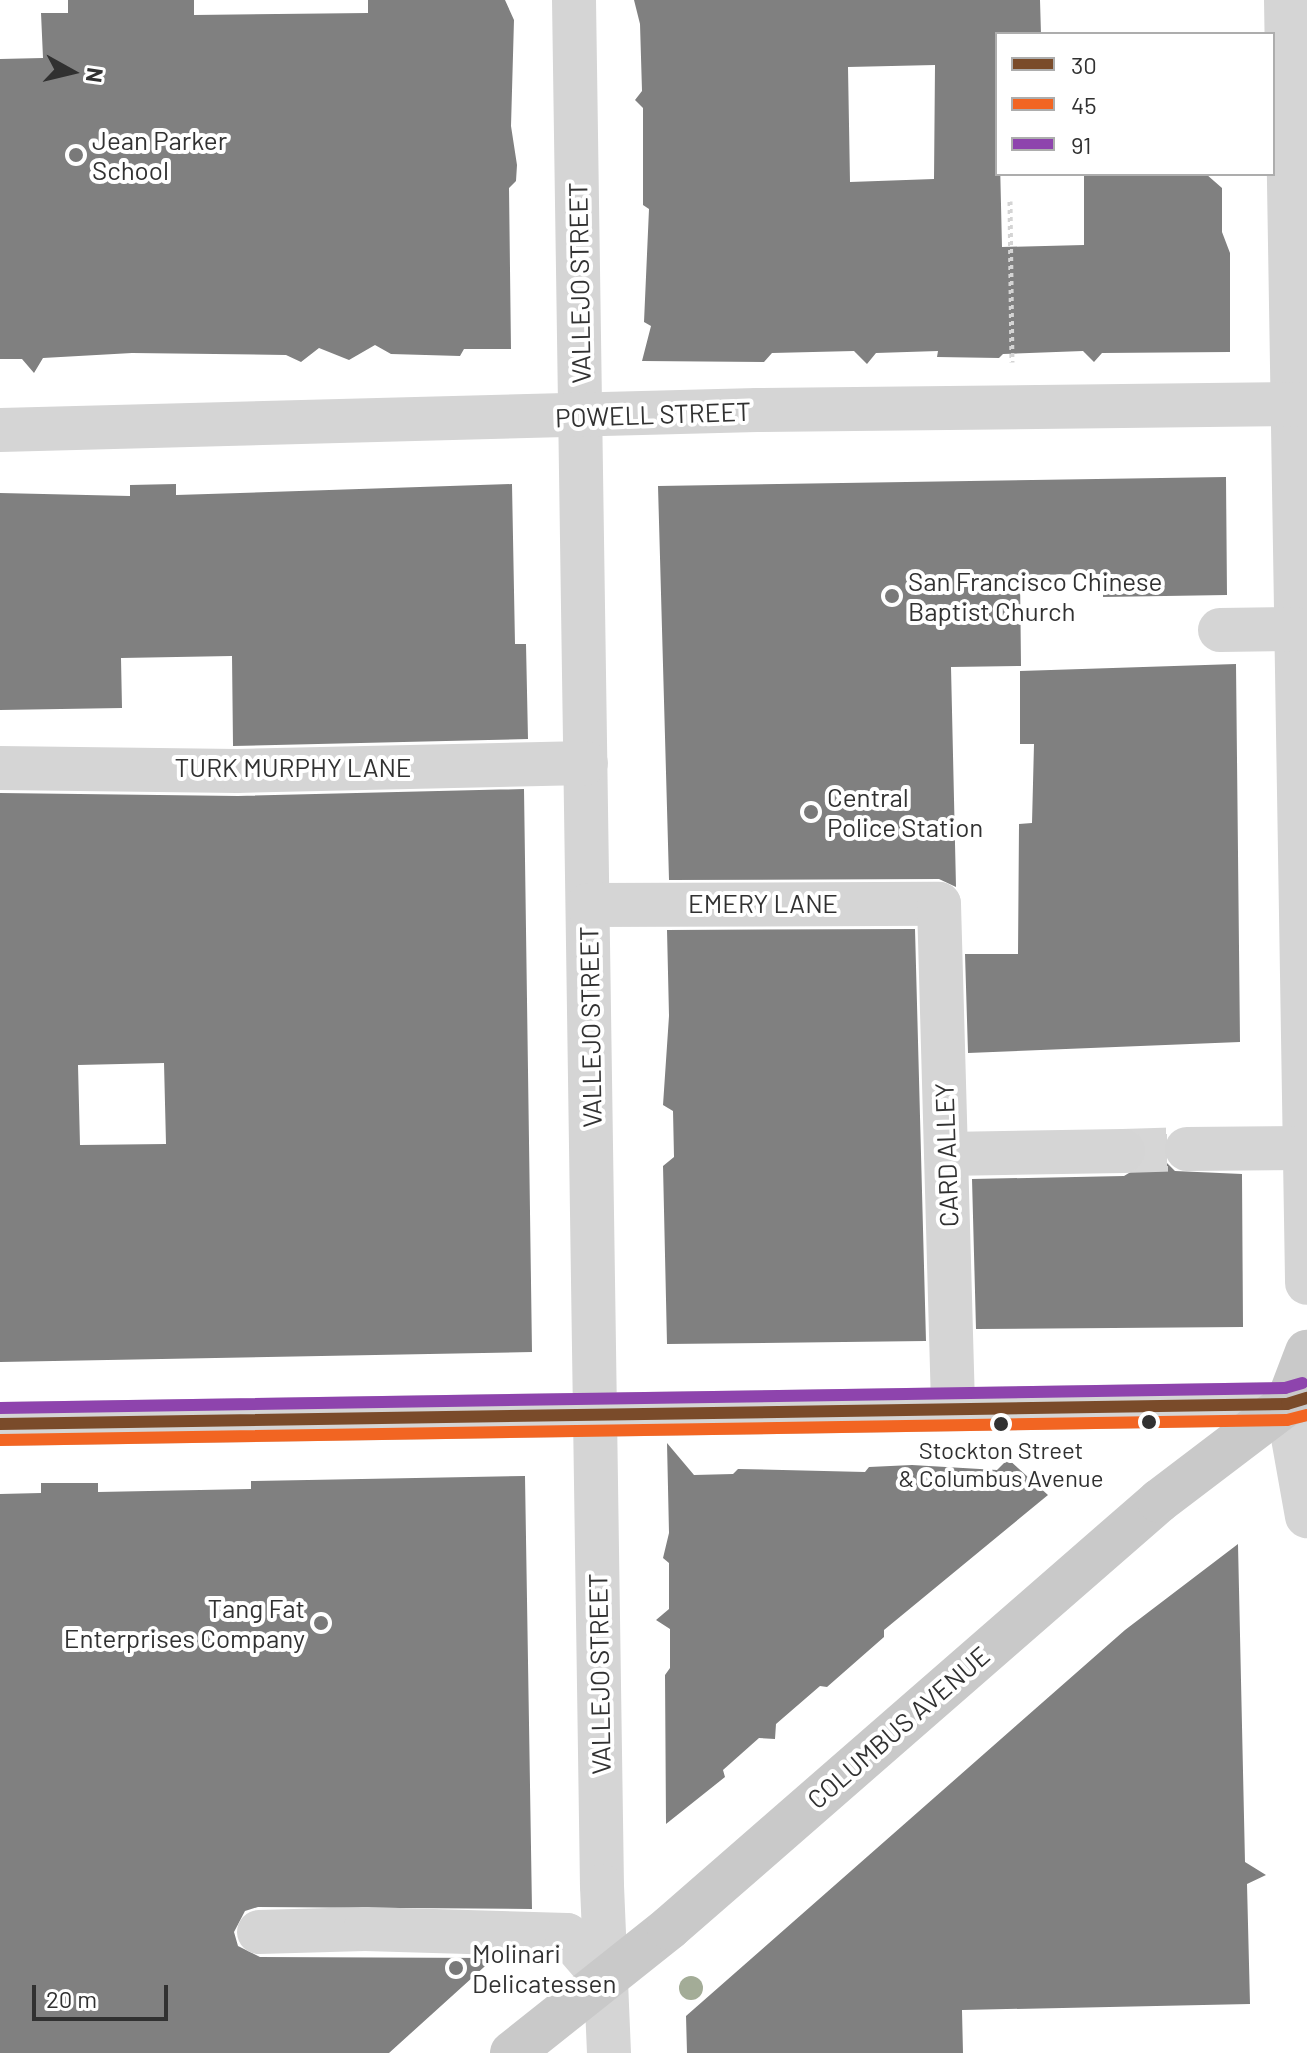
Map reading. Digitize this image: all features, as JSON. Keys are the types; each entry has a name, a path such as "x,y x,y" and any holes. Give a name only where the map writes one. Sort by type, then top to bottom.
{"main road":[{"path":"1297,1401 1307,1352"},
{"name":"COLUMBUS AVENUE","path":"512,2053 605,1979 1159,1501 1297,1401"}],"street":[{"name":"VALLEJO STREET","path":"574,0 605,1979 609,2053"},
{"path":"1286,0 1300,404 1296,629 1304,911 1307,1283"},
{"name":"POWELL STREET","path":"0,430 580,415 1300,404"},
{"path":"1220,630 1296,629"},
{"name":"TURK MURPHY LANE","path":"0,768 237,771 586,763"},
{"name":"EMERY LANE","path":"588,905 939,904"},
{"name":"CARD ALLEY","path":"939,904 953,1406"},
{"path":"1187,1149 1305,1148"},
{"path":"946,1154 1123,1151"},
{"path":"0,1424 1297,1401 1307,1516"},
{"path":"259,1932 365,1929 567,1935 605,1979"}],"path":[{"path":"1010,201 1013,367"}],"building":[{"path":"68,0 194,0 194,15 368,13 368,0 505,0 514,20 511,126 517,165 516,181 509,188 511,349 464,349 460,356 391,354 375,345 349,360 319,348 301,362 286,355 132,353 43,358 34,373 22,359 0,359 0,59 43,58 41,13 68,13"},
{"path":"634,0 1040,0 1041,32 995,32 995,176 1000,176 1002,247 1084,245 1084,176 1208,176 1222,188 1222,232 1230,253 1230,352 1102,353 1094,362 1083,351 1003,354 999,358 937,357 938,351 876,353 867,364 854,351 772,353 764,362 642,361 651,326 644,322 649,209 643,205 643,108 635,100 642,91 640,24","holes":["935,65 934,179 850,182 848,67"]},
{"path":"1226,477 1227,595 1103,597 1103,574 1020,575 1021,666 951,667 956,887 939,879 669,880 658,486"},
{"path":"176,484 176,495 512,484 515,644 526,644 528,739 233,746 232,656 121,658 122,708 0,710 0,493 130,496 130,485"},
{"path":"1236,664 1240,1042 968,1053 965,954 1018,954 1019,824 1032,823 1034,744 1020,744 1020,671"},
{"path":"524,789 532,1352 0,1362 0,793 238,796","holes":["164,1063 166,1144 80,1145 78,1065"]},
{"path":"915,929 926,1341 667,1344 663,1166 674,1157 673,1111 663,1105 669,1016 667,930"},
{"path":"1146,1143 1164,1143 1165,1161 1175,1171 1242,1174 1243,1327 976,1329 972,1179 1124,1176 1144,1164"},
{"path":"667,1443 694,1475 733,1474 738,1469 865,1472 869,1467 912,1465 997,1470 1008,1459 1048,1495 884,1630 884,1637 827,1687 820,1686 776,1724 775,1739 759,1738 723,1770 725,1777 666,1824 665,1675 670,1668 670,1629 656,1620 669,1609 669,1563 663,1558 669,1533"},
{"path":"525,1476 532,1909 258,1907 245,1911 234,1932 238,1946 260,1957 494,1958 389,2053 0,2053 0,1494 41,1493 41,1483 98,1483 98,1492 251,1489 251,1481"},
{"path":"1238,1544 1245,1862 1266,1875 1247,1884 1250,2004 962,2010 963,2053 687,2053 686,2016 1125,1630"}],"tunnel":[{"path":"1123,1151 1187,1149"}],"transit line":[{"name":"91","path":"0,1408 1285,1388 1302,1383"},
{"name":"30","path":"0,1424 1287,1404 1307,1398"},
{"name":"45","path":"0,1440 1287,1420 1307,1415"}],"place":[{"name":"Jean Parker School","path":"76,155"},
{"name":"San Francisco Chinese Baptist Church","path":"892,596"},
{"name":"Central Police Station","path":"811,812"},
{"name":"Stockton Street & Columbus Avenue","path":"1001,1424"},
{"name":"Tang Fat Enterprises Company","path":"321,1623"},
{"name":"Molinari Delicatessen","path":"456,1968"}]}
